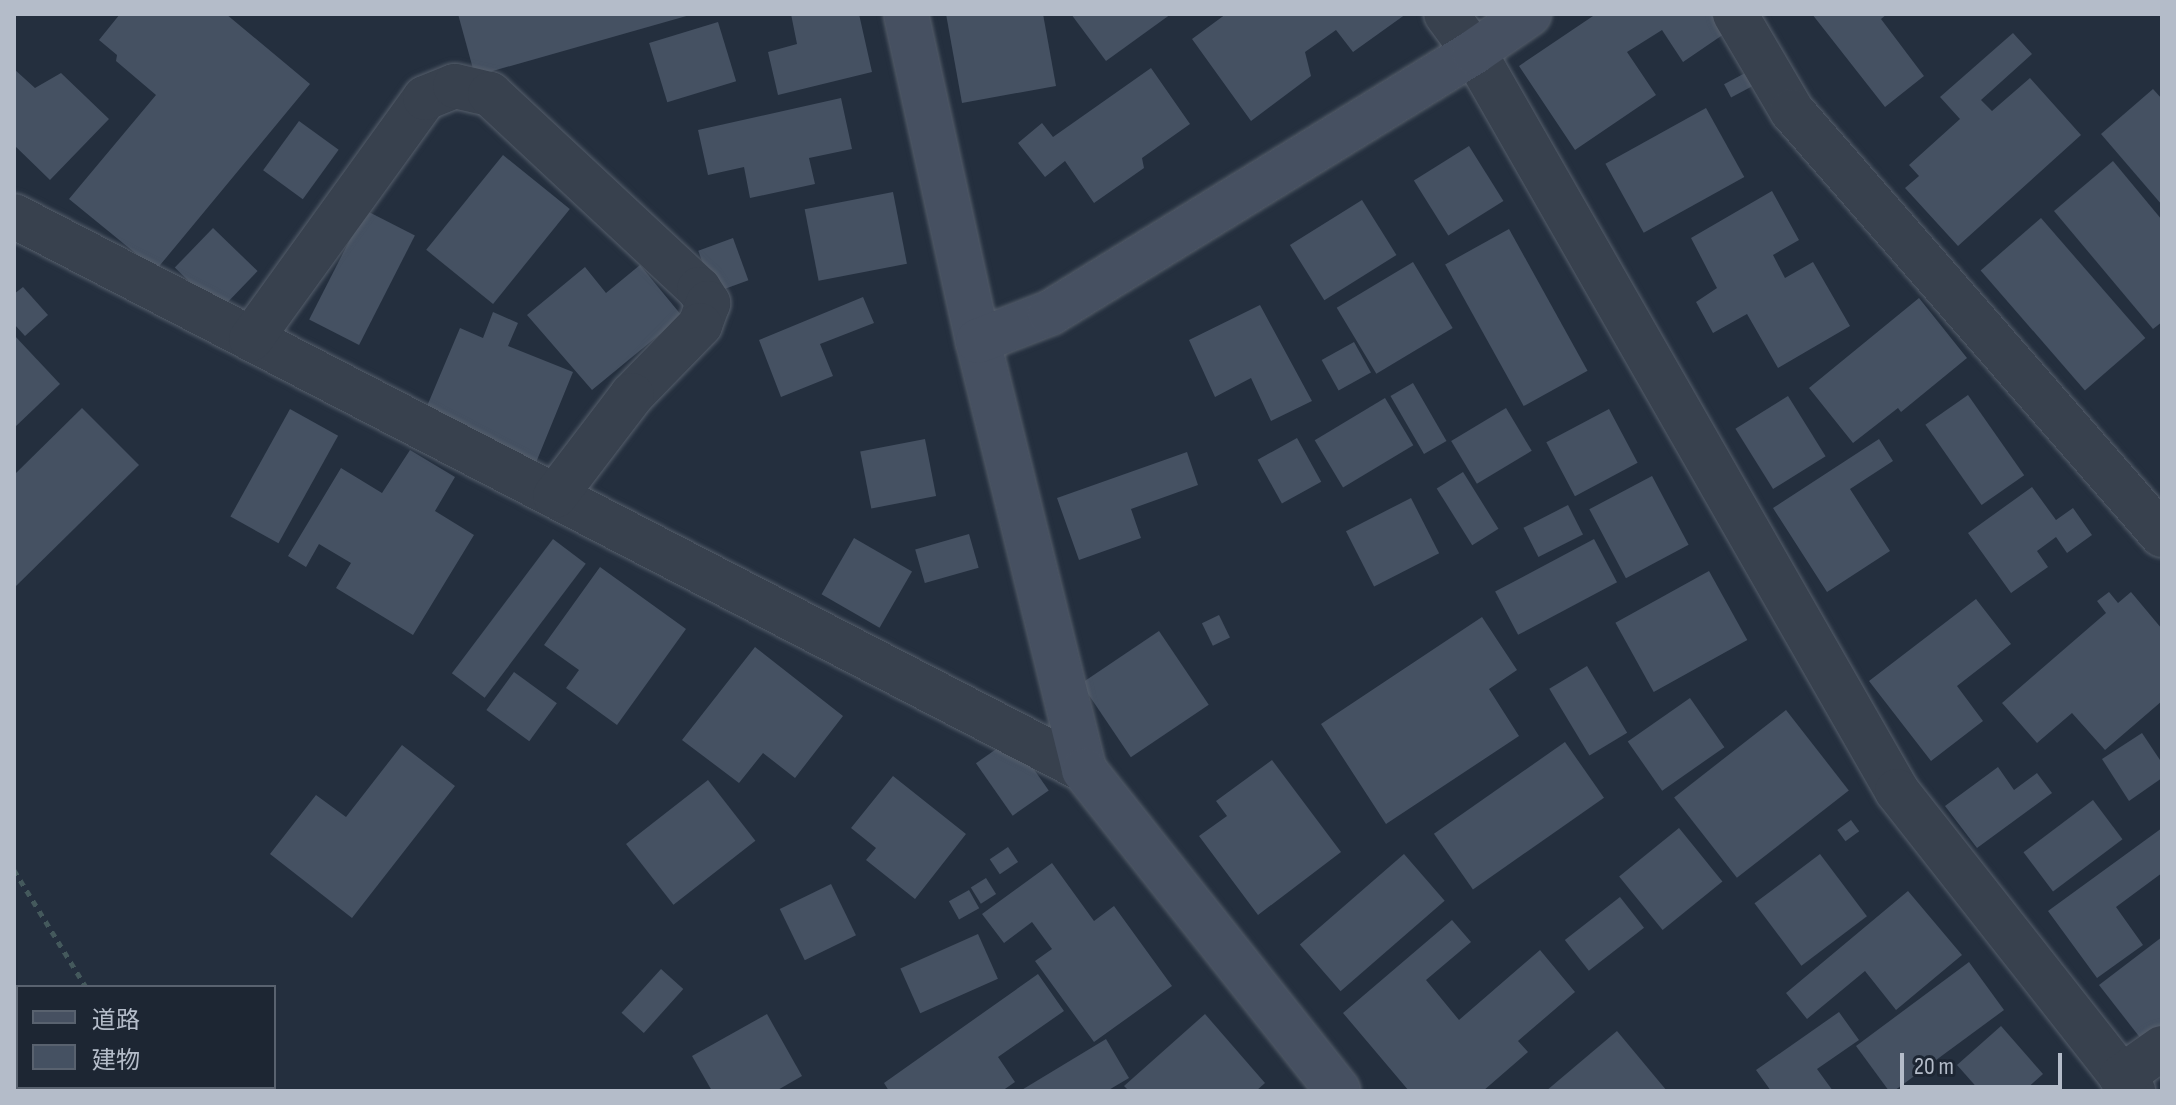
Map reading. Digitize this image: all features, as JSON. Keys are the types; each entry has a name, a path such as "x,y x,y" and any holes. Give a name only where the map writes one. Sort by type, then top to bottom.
{"street":[{"path":"906,14 978,341 1084,770"},
{"path":"1446,14 1474,52 1897,791 2127,1084 2162,1048"},
{"path":"978,341 1050,313 1474,52 1529,14"},
{"path":"1735,14 1792,111 2162,535"},
{"path":"251,339 425,98 455,86 490,94 699,289 708,303 700,325 632,395 555,496"},
{"path":"14,216 1084,770 1338,1091"}],"path":[{"path":"14,870 85,985"}],"building":[{"path":"120,14 226,14 310,84 156,270 69,199 156,95 116,61 117,55 99,40"},
{"path":"458,14 690,14 690,15 475,76"},
{"path":"791,14 859,14 872,72 778,95 768,52 797,44"},
{"path":"946,14 1043,14 1056,86 962,103"},
{"path":"1071,14 1171,14 1106,61"},
{"path":"1226,14 1406,14 1353,52 1336,30 1305,52 1311,76 1251,121 1192,39"},
{"path":"1596,14 1711,14 1724,34 1683,62 1662,30 1627,52 1656,95 1575,150 1519,66"},
{"path":"1812,14 1887,14 1881,19 1924,76 1885,107"},
{"path":"718,22 736,81 667,102 649,43"},
{"path":"2013,33 2032,54 1981,100 1992,111 2030,78 2081,135 1958,246 1905,188 1919,176 1909,165 1960,119 1940,97"},
{"path":"1151,68 1190,124 1142,158 1144,168 1094,203 1065,161 1045,177 1018,143 1042,123 1053,137"},
{"path":"14,69 35,88 61,73 109,119 50,180 14,145"},
{"path":"1747,72 1754,85 1731,97 1724,84"},
{"path":"2153,89 2162,99 2162,205 2101,134"},
{"path":"841,98 852,149 809,158 815,184 750,198 744,167 708,175 698,130"},
{"path":"1706,108 1744,177 1644,233 1605,164"},
{"path":"299,121 339,150 303,199 263,170"},
{"path":"1469,146 1503,201 1448,236 1414,180"},
{"path":"503,155 570,209 493,304 426,250"},
{"path":"2113,161 2162,220 2162,322 2153,329 2054,211"},
{"path":"1772,191 1799,240 1773,255 1785,278 1813,262 1850,326 1778,368 1747,314 1713,333 1696,302 1717,288 1691,238"},
{"path":"893,192 907,264 819,281 805,209"},
{"path":"1362,200 1396,255 1324,300 1290,245"},
{"path":"365,210 415,235 359,345 309,320"},
{"path":"2041,218 2145,338 2085,390 1981,270"},
{"path":"213,228 258,271 219,311 175,268"},
{"path":"1509,229 1588,371 1524,406 1445,264"},
{"path":"733,238 748,280 714,293 698,251"},
{"path":"1413,262 1453,328 1376,374 1337,308"},
{"path":"640,265 682,316 592,390 527,315 585,267 606,293"},
{"path":"23,287 48,315 25,336 14,324 14,294"},
{"path":"863,297 874,323 820,344 833,376 781,397 759,340"},
{"path":"1919,298 1967,358 1901,412 1898,408 1853,443 1809,388"},
{"path":"1260,305 1312,401 1271,421 1251,378 1215,397 1189,340"},
{"path":"493,312 518,323 508,346 573,372 535,465 422,418 460,328 483,338"},
{"path":"14,335 60,384 14,428"},
{"path":"1354,342 1371,373 1339,391 1322,360"},
{"path":"1413,383 1446,441 1424,454 1390,396"},
{"path":"1968,395 2024,475 1982,505 1925,425"},
{"path":"1788,396 1826,456 1773,489 1735,429"},
{"path":"1385,398 1413,445 1343,487 1315,440"},
{"path":"82,408 139,465 14,588 14,475"},
{"path":"1506,408 1532,451 1477,484 1451,441"},
{"path":"290,409 338,436 278,543 230,517"},
{"path":"1609,409 1638,463 1575,496 1546,442"},
{"path":"1297,438 1321,482 1282,504 1258,460"},
{"path":"925,439 936,496 871,509 860,452"},
{"path":"1879,439 1893,461 1850,489 1890,551 1827,592 1773,508"},
{"path":"410,450 455,477 435,511 474,535 413,635 336,588 351,563 319,544 306,567 288,556 341,468 382,493"},
{"path":"1187,452 1198,485 1131,509 1141,538 1079,560 1057,498"},
{"path":"1463,472 1499,529 1472,545 1437,488"},
{"path":"1652,476 1689,545 1626,578 1589,509"},
{"path":"2032,487 2056,520 2073,508 2092,535 2067,553 2056,537 2037,551 2048,567 2011,593 1968,533"},
{"path":"1411,498 1439,553 1374,586 1346,531"},
{"path":"1568,505 1583,534 1538,557 1523,528"},
{"path":"969,534 979,568 925,583 915,549"},
{"path":"854,538 912,572 880,628 822,594"},
{"path":"553,539 586,564 485,698 452,673"},
{"path":"1594,539 1617,582 1518,635 1495,592"},
{"path":"600,567 686,629 617,725 566,688 579,670 544,645"},
{"path":"1709,571 1747,640 1654,692 1615,623"},
{"path":"2109,592 2118,603 2131,592 2162,629 2162,701 2105,750 2072,713 2037,743 2002,703 2106,613 2097,601"},
{"path":"1976,599 2011,644 1957,686 1983,721 1931,761 1869,681"},
{"path":"1219,615 1230,637 1213,646 1202,623"},
{"path":"1482,617 1517,670 1489,689 1519,736 1386,824 1321,724"},
{"path":"1159,631 1209,705 1131,757 1081,684"},
{"path":"755,647 843,716 795,778 763,753 739,783 682,740"},
{"path":"1587,666 1627,733 1589,756 1549,689"},
{"path":"514,672 557,703 529,741 486,710"},
{"path":"1690,698 1724,747 1662,791 1628,742"},
{"path":"1786,710 1849,790 1737,878 1674,797"},
{"path":"2142,733 2162,763 2162,778 2129,801 2102,759"},
{"path":"1012,738 1049,790 1013,816 976,763"},
{"path":"1565,742 1604,798 1473,889 1434,834"},
{"path":"402,745 455,786 352,918 270,854 316,795 346,817"},
{"path":"1272,760 1341,852 1258,915 1199,836 1227,816 1216,801"},
{"path":"1998,767 2014,790 2037,773 2052,793 1977,848 1945,806"},
{"path":"893,776 966,834 915,899 866,860 876,848 851,828"},
{"path":"708,780 755,841 673,905 626,844"},
{"path":"2093,800 2122,839 2053,891 2024,852"},
{"path":"1851,820 1859,831 1845,841 1837,830"},
{"path":"1679,828 1722,882 1663,930 1619,876"},
{"path":"2162,828 2162,873 2116,907 2143,945 2097,978 2048,911"},
{"path":"1008,847 1018,862 1000,874 990,859"},
{"path":"1404,854 1445,901 1341,991 1300,945"},
{"path":"1820,854 1867,916 1801,966 1755,903"},
{"path":"1052,863 1094,921 1114,906 1172,986 1094,1042 1035,961 1052,949 1032,922 1004,943 982,914"},
{"path":"986,878 996,894 981,904 971,888"},
{"path":"831,884 856,935 805,960 780,909"},
{"path":"969,890 979,908 959,920 949,901"},
{"path":"1908,891 1962,955 1896,1010 1865,971 1807,1019 1786,993"},
{"path":"1620,897 1644,928 1589,971 1565,940"},
{"path":"1452,920 1471,942 1426,980 1459,1020 1540,950 1575,992 1518,1041 1528,1052 1483,1091 1409,1091 1343,1013"},
{"path":"978,934 998,979 920,1013 900,969"},
{"path":"2162,937 2162,1031 2145,1044 2099,985"},
{"path":"1969,962 2004,1010 1894,1091 1889,1091 1856,1046"},
{"path":"661,969 683,989 644,1033 622,1013"},
{"path":"1038,974 1064,1011 998,1057 1015,1082 1002,1091 889,1091 884,1083"},
{"path":"1839,1012 1859,1040 1817,1069 1833,1091 1771,1091 1756,1070"},
{"path":"767,1014 802,1076 776,1091 712,1091 692,1056"},
{"path":"1205,1014 1265,1083 1256,1091 1129,1091 1124,1086"},
{"path":"2001,1026 2043,1074 2024,1091 1980,1091 1957,1065"},
{"path":"1617,1031 1667,1091 1546,1091"},
{"path":"1106,1039 1129,1078 1107,1091 1020,1091"}]}
